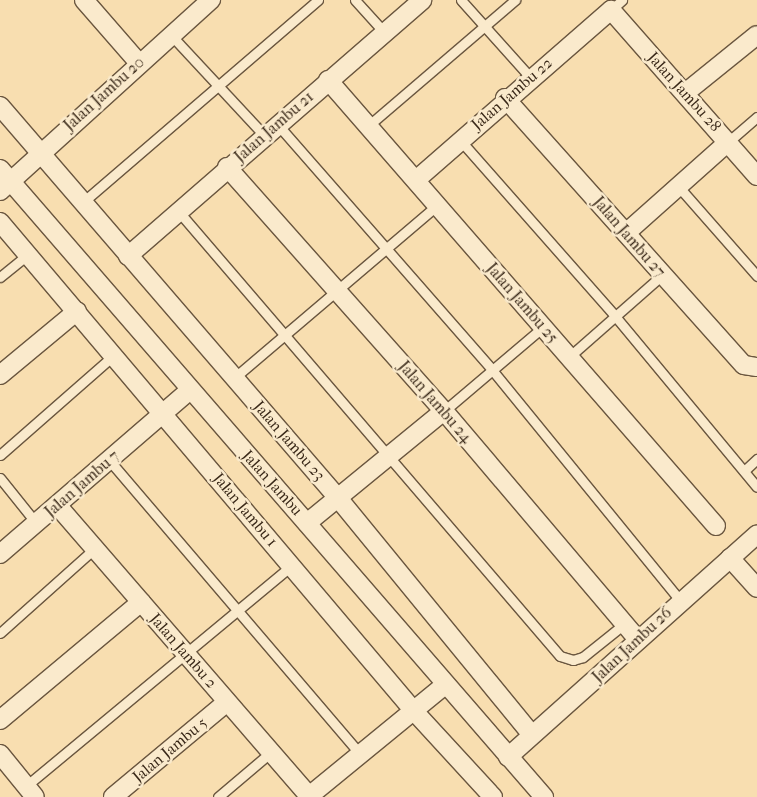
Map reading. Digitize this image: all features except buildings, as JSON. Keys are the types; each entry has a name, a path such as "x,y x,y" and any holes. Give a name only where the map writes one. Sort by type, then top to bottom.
{"street":[{"path":"84,0 139,63"},
{"name":"Jalan Jambu 20","path":"3,180 39,152 211,0"},
{"name":"Jalan Jambu 21","path":"128,256 422,0"},
{"name":"Jalan Jambu 22","path":"416,180 505,98 616,5"},
{"name":"Jalan Jambu 28","path":"616,5 685,93 757,176"},
{"path":"685,93 757,35"},
{"name":"Jalan Jambu 25","path":"328,80 716,526"},
{"name":"Jalan Jambu 27","path":"505,98 744,365 757,367"},
{"name":"Jalan Jambu 23","path":"0,106 338,498 532,735"},
{"path":"626,232 728,142"},
{"name":"Jalan Jambu 24","path":"227,168 444,411 638,640"},
{"name":"Jalan Jambu","path":"3,180 307,523 544,797"},
{"name":"Jalan Jambu 1","path":"0,222 115,353 163,413 413,710 493,797"},
{"path":"0,375 77,311"},
{"name":"Jalan Jambu 7","path":"0,554 189,391"},
{"path":"307,523 444,411"},
{"name":"Jalan Jambu 2","path":"57,505 309,797"},
{"name":"Jalan Jambu 26","path":"508,756 680,600 757,534"},
{"path":"730,558 757,588"},
{"path":"0,720 141,602"},
{"path":"309,797 359,753 446,684"},
{"name":"Jalan Jambu 5","path":"113,797 227,702"},
{"path":"0,754 30,791"}],"lane":[{"path":"83,202 318,0"},
{"path":"355,0 384,32"},
{"path":"461,0 530,77"},
{"path":"368,126 515,0"},
{"path":"171,35 218,86 272,130 388,249 493,371 680,600"},
{"path":"728,142 757,116"},
{"path":"460,139 615,316 757,487"},
{"path":"678,186 757,276"},
{"path":"234,378 388,249 437,205"},
{"path":"179,212 560,656 573,660 583,657 624,624"},
{"path":"0,277 28,254"},
{"path":"569,356 662,275"},
{"path":"444,411 543,327"},
{"path":"0,455 115,353"},
{"path":"744,471 757,459"},
{"path":"109,460 359,753"},
{"path":"0,478 36,523"},
{"path":"0,633 94,549"},
{"path":"30,791 185,653 292,565"},
{"path":"218,797 270,752"}]}
